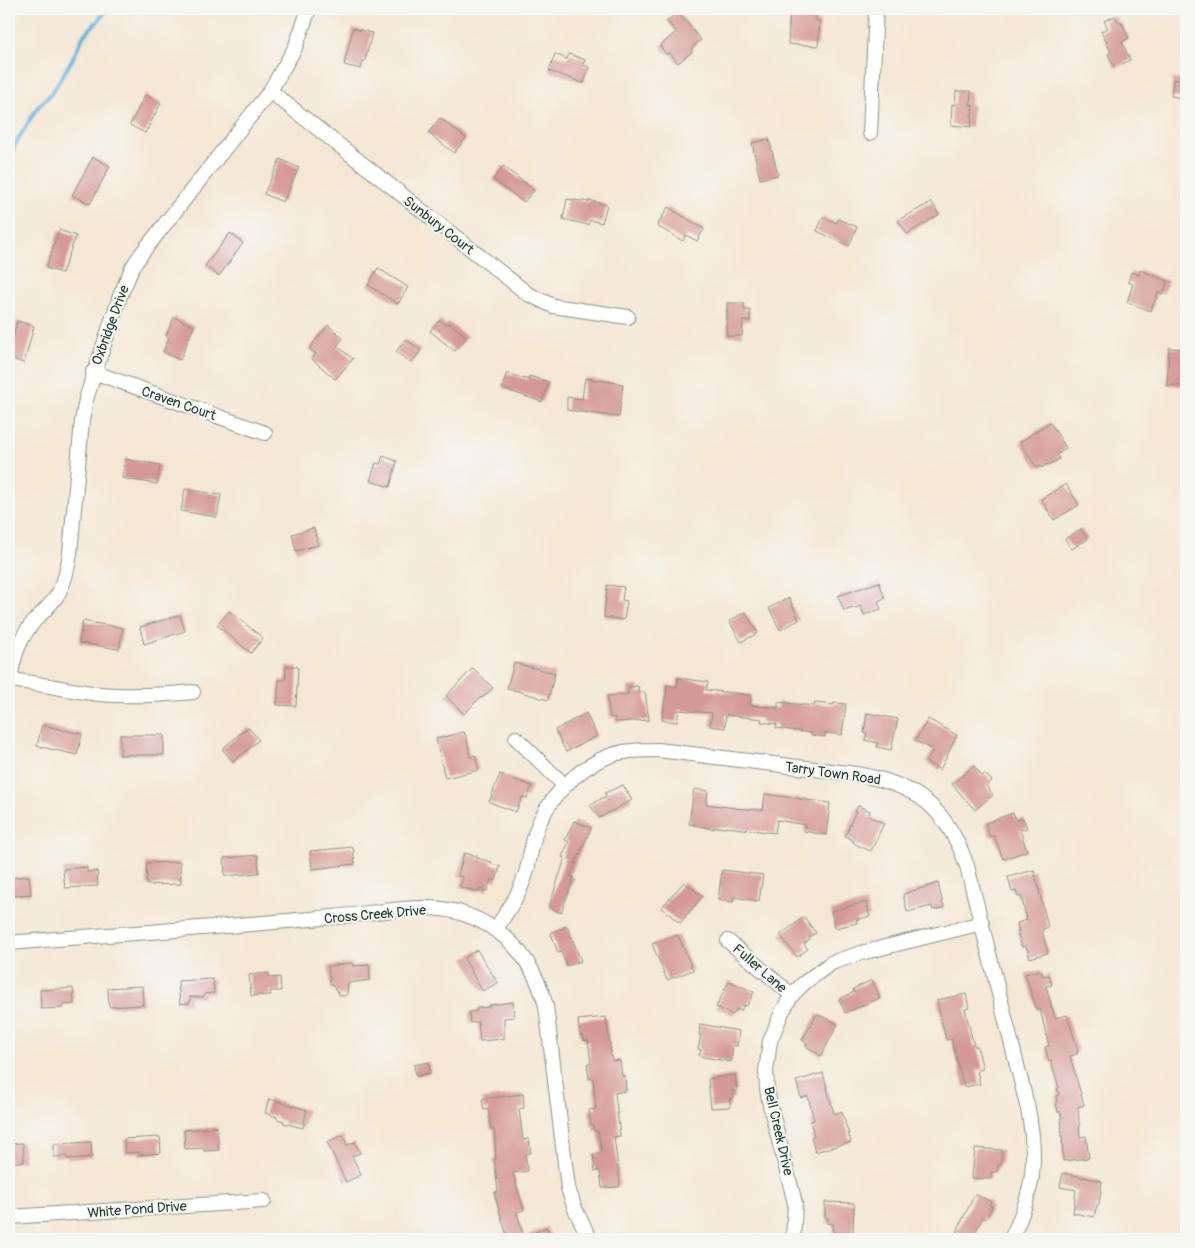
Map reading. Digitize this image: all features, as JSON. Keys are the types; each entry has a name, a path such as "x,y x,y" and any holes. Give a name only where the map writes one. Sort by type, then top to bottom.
{"street":[{"name":"Oxbridge Drive","path":"10,680 13,660 21,640 58,595 66,577 70,553 82,416 93,372 120,296 133,266 270,91 295,48 309,9"},
{"path":"870,133 876,9"},
{"name":"Sunbury Court","path":"270,91 528,294 554,306 628,316"},
{"name":"Craven Court","path":"93,372 265,433"},
{"path":"10,680 82,692 118,695 193,692"},
{"path":"516,738 565,786"},
{"name":"Tarry Town Road","path":"495,930 521,888 539,822 546,810 565,786 594,764 622,752 658,750 856,774 890,781 904,787 931,806 949,825 968,866 1028,1109 1034,1142 1033,1175 1025,1207 1011,1239"},
{"name":"Cross Creek Drive","path":"9,943 333,918 422,908 460,913 478,920 495,930 511,943 534,973 543,995 548,1021 566,1181 572,1201 590,1239"},
{"name":"Bell Creek Drive","path":"793,1239 795,1203 770,1105 766,1071 767,1055 773,1034 782,1012 792,995 818,972 846,957 982,923"},
{"name":"Fuller Lane","path":"728,941 792,995"},
{"name":"White Pond Drive","path":"9,1217 264,1200"}],"building":[{"path":"790,9 816,9 816,21 820,21 818,46 788,44"},
{"path":"678,12 701,40 691,49 693,51 678,63 669,52 667,55 660,46 676,32 667,21"},
{"path":"1115,16 1119,23 1121,22 1129,38 1122,42 1130,60 1115,68 1108,54 1111,52 1101,31 1108,28 1104,21"},
{"path":"353,28 372,33 361,69 344,65"},
{"path":"555,54 567,59 569,54 585,60 583,65 589,67 584,83 549,71"},
{"path":"1173,79 1186,81 1186,99 1171,96"},
{"path":"956,91 971,91 970,105 973,105 971,127 951,125 952,104 955,105"},
{"path":"145,95 161,103 145,133 130,125"},
{"path":"440,118 466,138 454,153 428,133"},
{"path":"769,139 778,175 760,179 752,143"},
{"path":"93,157 110,166 90,204 72,195"},
{"path":"280,159 299,168 283,202 264,194"},
{"path":"503,166 534,190 524,202 493,180"},
{"path":"567,199 589,202 589,200 607,205 602,223 590,220 588,225 563,219"},
{"path":"932,202 939,215 907,234 898,220"},
{"path":"668,207 704,229 697,241 686,235 683,241 657,226"},
{"path":"823,217 837,223 838,219 857,227 849,246 817,231"},
{"path":"59,230 76,236 62,273 46,268"},
{"path":"230,233 243,243 219,276 205,266"},
{"path":"378,268 408,287 398,304 368,285"},
{"path":"1140,270 1168,281 1163,294 1158,292 1151,311 1127,302 1133,284 1128,282 1131,272 1139,275"},
{"path":"727,303 744,303 744,310 750,310 750,321 743,321 742,336 727,336"},
{"path":"174,317 194,326 180,360 163,352 169,338 166,336"},
{"path":"440,320 446,325 448,322 467,337 455,351 430,331"},
{"path":"17,321 34,326 24,363 9,358"},
{"path":"328,325 343,338 337,346 353,359 335,379 312,359 316,354 309,349"},
{"path":"405,339 421,350 412,363 396,352"},
{"path":"1169,348 1186,349 1186,386 1167,385"},
{"path":"507,373 528,380 529,376 549,382 542,402 502,388"},
{"path":"585,378 623,384 619,417 567,410 567,397 582,399"},
{"path":"1050,422 1066,448 1057,455 1059,459 1041,468 1040,466 1037,468 1020,442"},
{"path":"383,456 397,461 390,487 370,481 376,463 380,464"},
{"path":"125,459 160,465 157,484 122,478"},
{"path":"1066,484 1079,505 1054,520 1041,499"},
{"path":"185,489 221,495 217,517 181,511"},
{"path":"314,528 318,545 296,551 292,534"},
{"path":"1081,529 1088,539 1072,549 1065,539"},
{"path":"879,582 885,598 878,601 881,609 864,615 861,606 844,611 838,596"},
{"path":"607,585 624,587 622,600 627,601 624,620 604,617"},
{"path":"789,598 799,620 780,630 769,608"},
{"path":"229,611 263,638 251,653 217,625"},
{"path":"745,612 758,633 741,642 729,621"},
{"path":"180,615 185,631 144,644 140,627"},
{"path":"83,621 123,628 119,649 79,643"},
{"path":"514,663 555,673 548,700 507,688"},
{"path":"286,666 298,667 296,706 277,705 279,680 285,680"},
{"path":"473,668 493,688 464,714 446,696"},
{"path":"678,678 708,682 706,690 751,695 750,705 778,708 778,702 814,706 815,703 846,704 842,735 825,733 825,737 811,735 811,733 776,728 777,724 761,722 762,719 726,715 725,728 710,726 712,713 679,710 677,722 662,720 667,685 677,687"},
{"path":"638,686 639,693 645,692 649,720 615,722 615,717 610,718 607,696 628,694 628,687"},
{"path":"586,713 597,736 566,752 555,730"},
{"path":"867,713 898,719 891,750 877,747 878,743 865,740 867,733 864,733"},
{"path":"928,719 957,735 940,770 926,762 933,750 915,741"},
{"path":"42,725 82,734 77,755 37,746"},
{"path":"248,727 259,740 233,762 222,749"},
{"path":"464,732 470,757 475,755 479,770 445,778 436,739"},
{"path":"120,735 164,735 164,755 120,755"},
{"path":"974,766 982,776 985,774 992,781 986,786 993,795 975,810 952,784"},
{"path":"500,774 532,786 527,798 522,797 516,812 489,802"},
{"path":"623,785 632,800 599,818 590,805 606,796 605,793"},
{"path":"694,789 708,791 706,804 742,809 763,810 765,794 830,803 826,835 804,831 805,825 777,820 775,833 726,827 714,827 714,829 689,824"},
{"path":"858,806 870,811 868,816 884,823 871,851 857,845 845,836"},
{"path":"1013,813 1016,820 1023,818 1027,828 1020,830 1027,851 1003,859 994,836 990,837 985,823"},
{"path":"574,821 591,828 570,876 574,877 561,913 549,907 565,858 562,857 569,842 565,840"},
{"path":"353,847 355,864 312,869 310,851"},
{"path":"464,853 477,856 476,858 500,866 496,881 491,879 487,891 480,889 479,892 460,887 463,877 458,876"},
{"path":"258,855 259,873 225,876 224,858"},
{"path":"180,862 181,884 147,885 146,863"},
{"path":"87,867 87,872 97,871 98,886 65,888 63,869"},
{"path":"722,870 763,875 759,901 734,897 733,902 718,900"},
{"path":"1034,870 1048,927 1042,930 1048,953 1030,958 1026,946 1022,947 1017,931 1019,931 1017,923 1027,920 1021,896 1018,897 1016,891 1012,892 1008,877"},
{"path":"29,876 31,894 9,896 9,878"},
{"path":"684,882 703,896 680,923 661,908"},
{"path":"938,883 944,908 933,910 932,906 907,912 903,894"},
{"path":"866,902 870,916 856,920 857,923 835,928 831,911"},
{"path":"804,917 816,933 809,937 810,939 804,944 808,949 797,957 780,935"},
{"path":"567,926 581,961 567,966 561,952 558,953 551,933"},
{"path":"678,935 693,970 667,980 652,944"},
{"path":"477,950 498,983 482,991 464,958"},
{"path":"352,963 353,966 369,965 370,980 348,983 347,994 344,996 339,995 332,984 330,985 328,966"},
{"path":"1041,970 1043,976 1049,975 1052,985 1046,986 1055,1018 1067,1015 1078,1050 1077,1054 1070,1056 1084,1105 1078,1107 1080,1137 1086,1136 1089,1158 1063,1161 1061,1112 1058,1112 1056,1102 1056,1096 1059,1095 1057,1089 1059,1088 1045,1047 1049,1046 1040,1009 1037,1010 1025,974"},
{"path":"269,973 269,978 280,977 281,991 270,991 271,995 251,996 249,975"},
{"path":"213,979 214,993 204,994 204,997 190,997 190,1003 180,1004 178,981"},
{"path":"872,980 880,998 845,1013 839,999 854,992 853,989"},
{"path":"729,981 754,992 747,1006 744,1005 741,1011 737,1009 733,1015 716,1007"},
{"path":"142,986 143,1005 109,1007 108,988"},
{"path":"73,988 74,1004 63,1005 63,1008 41,1009 40,990"},
{"path":"966,994 969,1008 965,1009 974,1046 977,1046 983,1069 977,1070 980,1084 964,1087 951,1039 946,1040 937,1000"},
{"path":"513,1002 514,1017 504,1018 504,1039 480,1041 478,1022 470,1023 469,1012 477,1011 477,1008 490,1007 489,1005"},
{"path":"817,1014 838,1024 821,1056 806,1046 807,1043 802,1040"},
{"path":"606,1017 612,1061 620,1060 622,1076 625,1076 626,1091 615,1093 620,1136 614,1137 620,1183 619,1187 602,1188 600,1171 595,1171 593,1154 602,1152 598,1131 594,1131 593,1125 591,1125 589,1110 596,1109 593,1078 589,1079 587,1064 591,1064 588,1040 584,1041 583,1036 580,1036 578,1020"},
{"path":"700,1024 739,1031 737,1046 733,1045 731,1062 699,1056 701,1050 698,1049 701,1035 699,1035"},
{"path":"429,1062 430,1073 416,1076 414,1065"},
{"path":"823,1073 834,1114 842,1112 851,1142 815,1152 811,1137 814,1136 810,1121 814,1120 808,1096 801,1098 796,1081"},
{"path":"735,1075 737,1091 733,1091 734,1098 730,1099 730,1107 711,1108 708,1079"},
{"path":"523,1094 524,1108 519,1109 523,1140 529,1139 531,1153 525,1154 528,1171 513,1173 524,1210 517,1212 524,1238 546,1227 553,1239 508,1239 494,1193 498,1191 494,1159 496,1159 494,1129 491,1130 488,1109 484,1110 482,1099"},
{"path":"269,1099 307,1110 303,1128 283,1123 284,1121 277,1119 277,1117 265,1113"},
{"path":"217,1127 219,1150 204,1151 204,1148 185,1149 184,1130"},
{"path":"343,1135 347,1145 355,1142 360,1153 352,1156 361,1175 346,1182 327,1142"},
{"path":"160,1137 161,1153 139,1155 139,1152 125,1153 124,1139"},
{"path":"91,1142 92,1157 67,1159 67,1156 54,1157 54,1144"},
{"path":"23,1143 24,1162 9,1162 9,1144"},
{"path":"975,1148 1002,1150 1001,1165 998,1165 997,1172 991,1172 991,1179 972,1178"},
{"path":"1063,1173 1102,1181 1099,1205 1097,1205 1094,1217 1073,1213 1076,1190 1060,1187"},
{"path":"975,1194 991,1202 989,1205 992,1206 986,1219 983,1217 972,1239 953,1239"},
{"path":"825,1202 854,1203 853,1233 833,1232 833,1224 827,1223 828,1218 825,1218"}],"waterway":[{"path":"9,184 13,149 17,141 37,108 51,94 72,60 84,35 107,9"}]}
